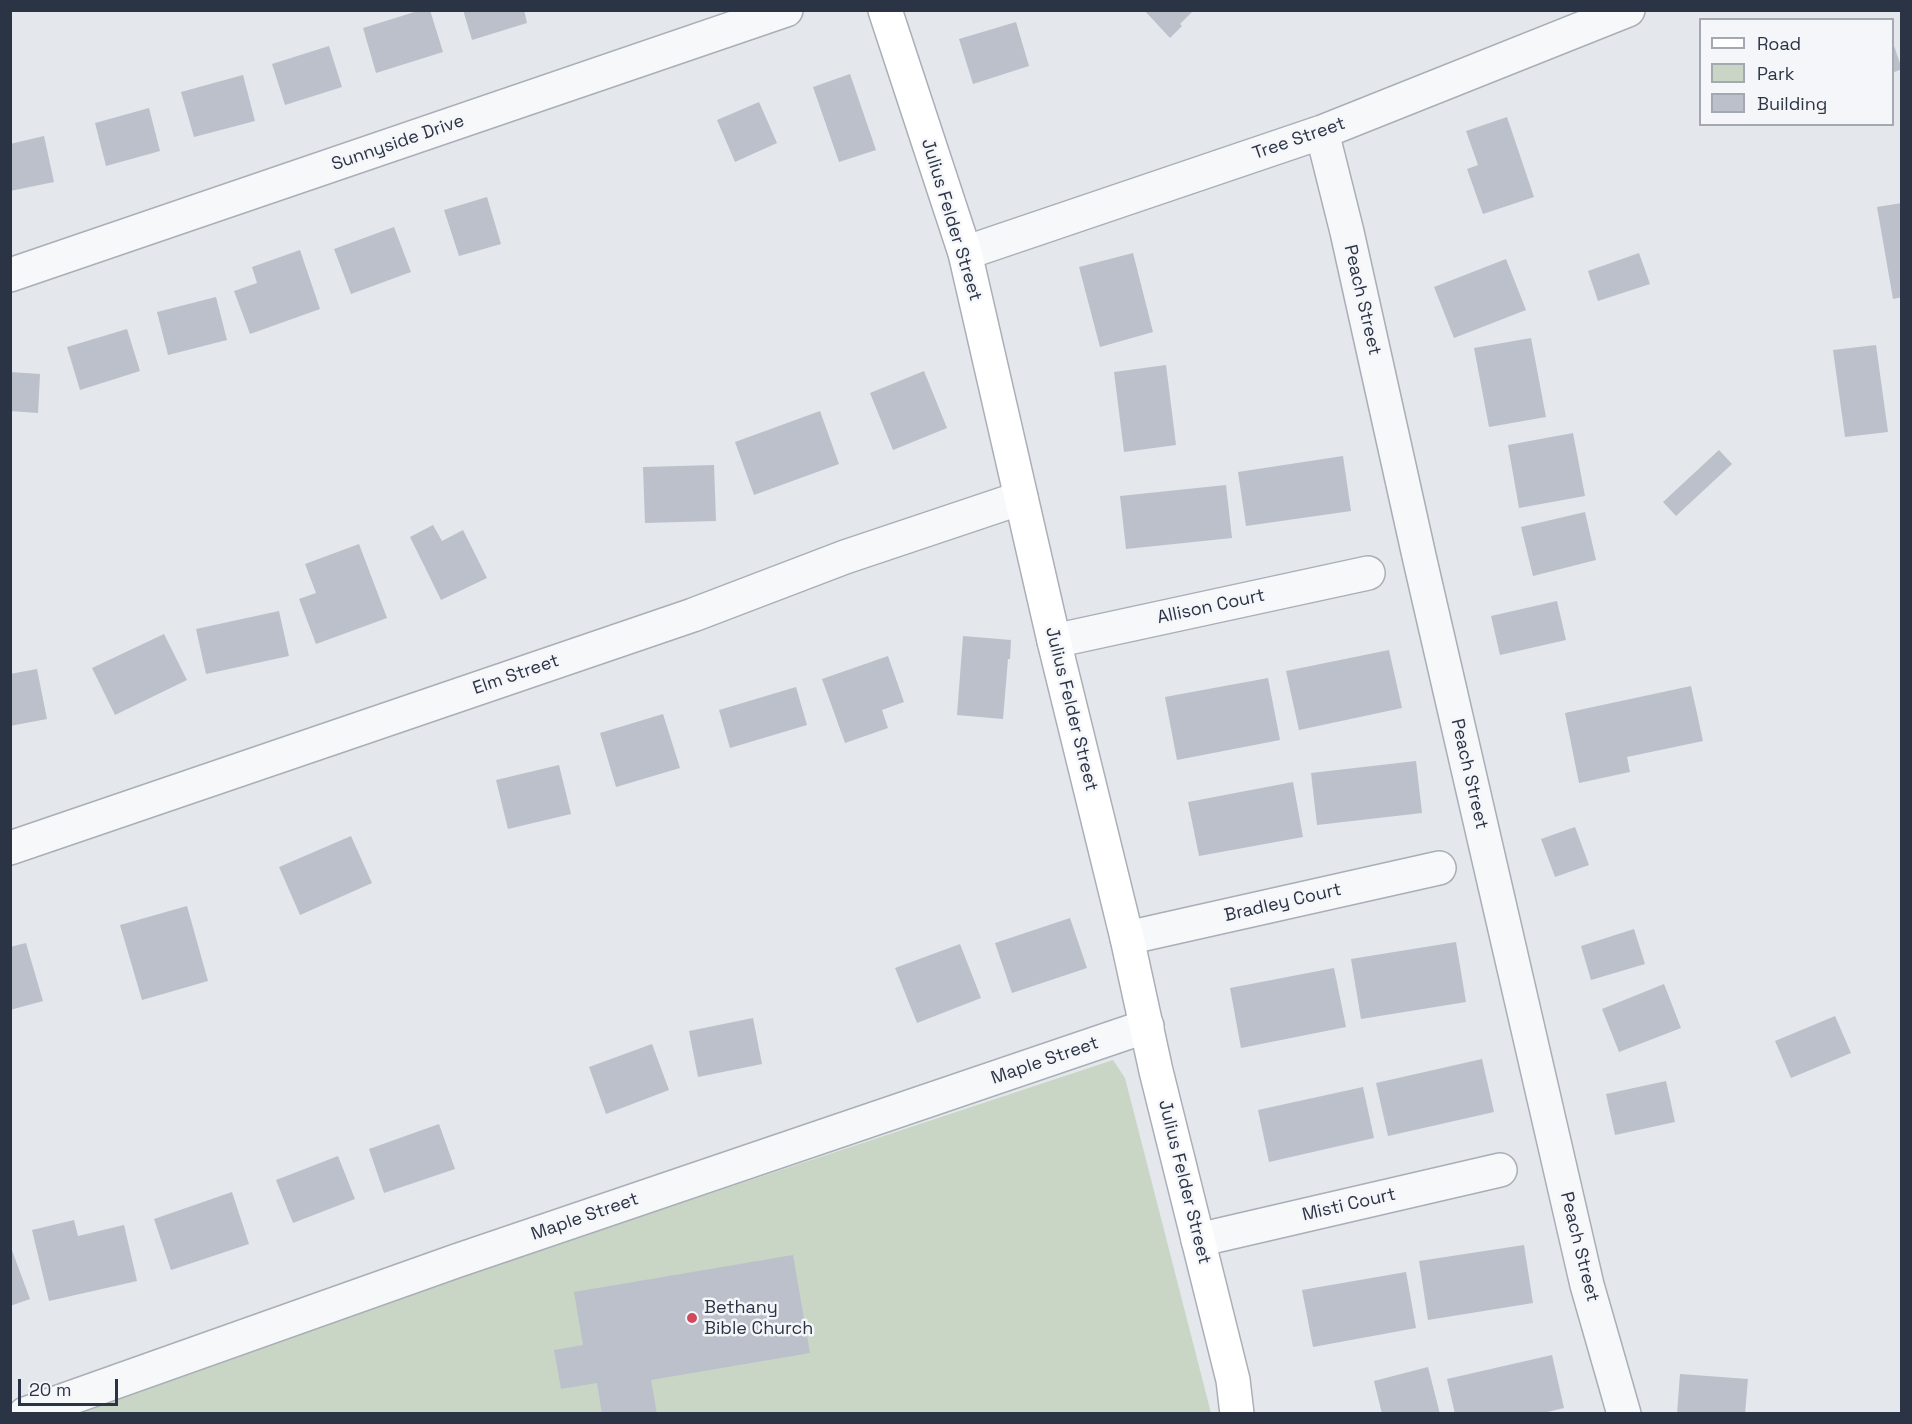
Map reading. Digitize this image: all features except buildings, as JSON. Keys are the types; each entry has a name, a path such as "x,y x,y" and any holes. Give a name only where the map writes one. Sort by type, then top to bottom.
{"street":[{"name":"Sunnyside Drive","path":"10,275 786,10"},
{"name":"Julius Felder Street","path":"885,10 964,253 1054,641 1127,938 1156,1071 1233,1380 1237,1413"},
{"name":"Tree Street","path":"964,253 1322,132 1628,10"},
{"name":"Peach Street","path":"1322,132 1347,231 1419,556 1587,1285 1624,1413"},
{"name":"Elm Street","path":"10,848 693,615 845,557 1021,498"},
{"name":"Allison Court","path":"1054,641 1368,573"},
{"name":"Bradley Court","path":"1127,938 1439,868"},
{"name":"Maple Street","path":"25,1413 456,1261 1147,1026"},
{"name":"Misti Court","path":"1198,1240 1500,1170"}],"green space":[{"path":"1113,1060 1125,1078 1211,1413 62,1414 606,1228"}],"place":[{"name":"Bethany Bible Church","path":"692,1318"}]}
